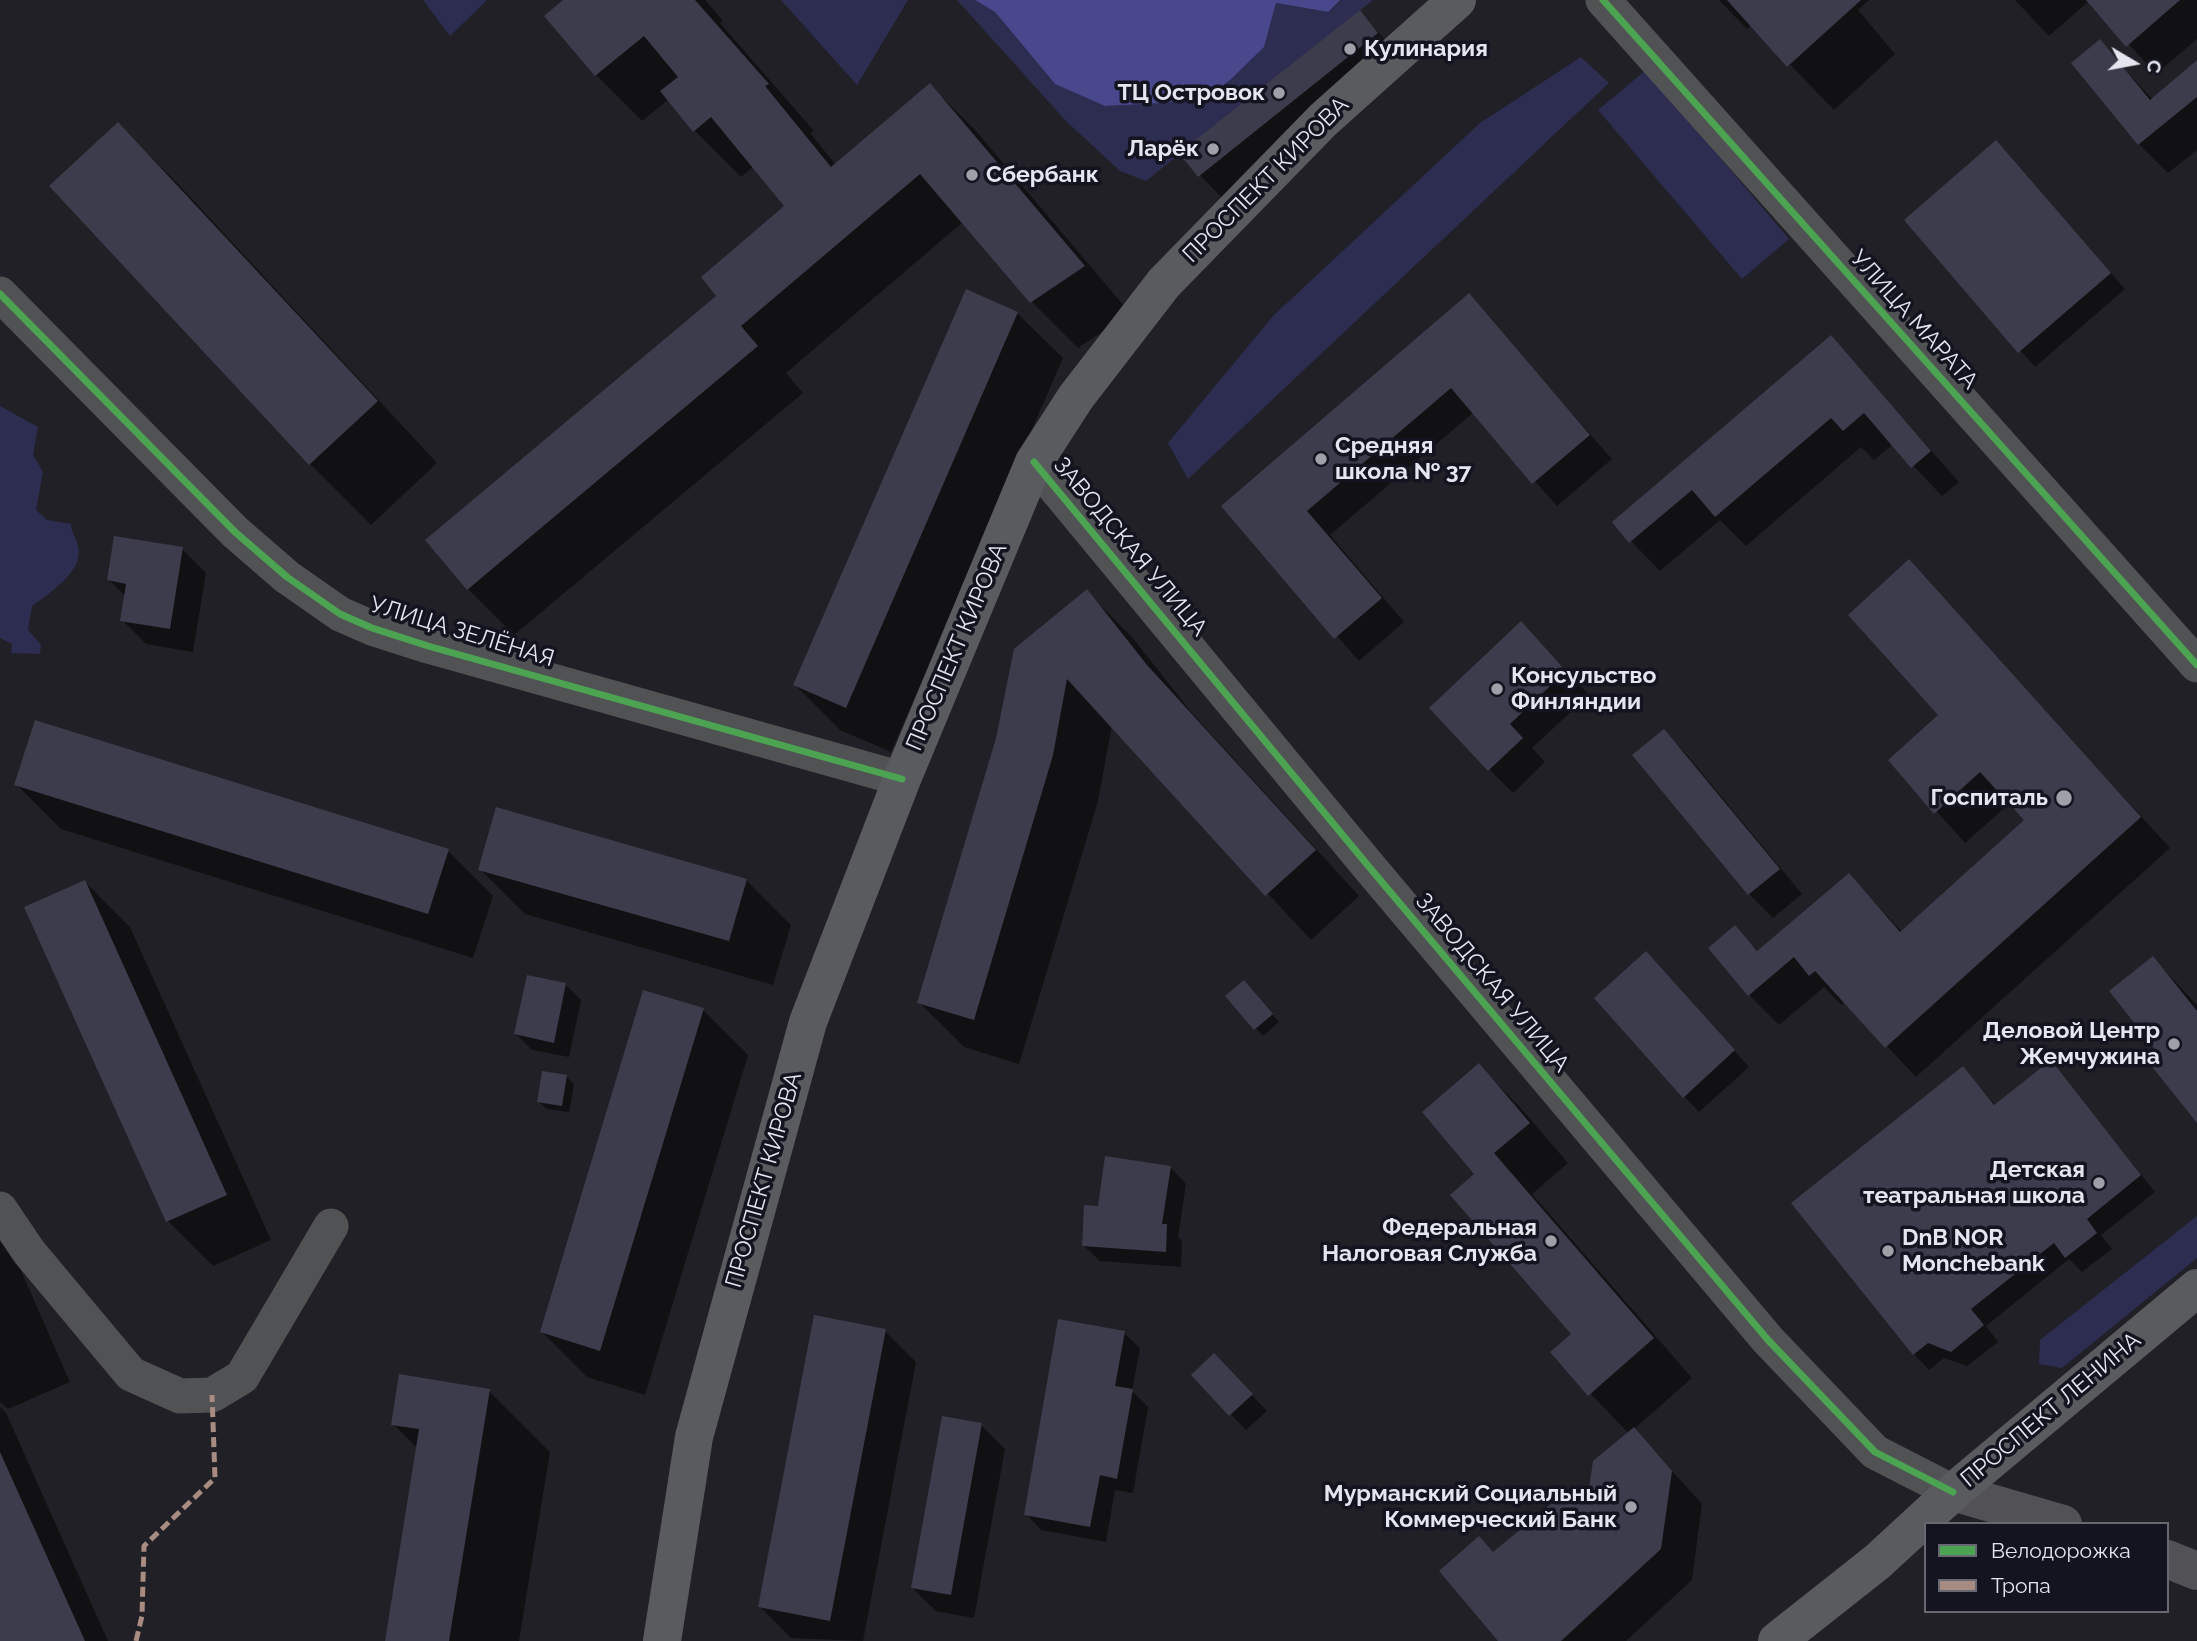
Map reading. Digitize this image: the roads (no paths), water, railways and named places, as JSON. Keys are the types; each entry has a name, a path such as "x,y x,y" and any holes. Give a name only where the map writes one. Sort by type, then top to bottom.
{"main road":[{"name":"ПРОСПЕКТ КИРОВА","path":"662,1641 694,1437 808,1022 902,779 1034,462 1076,397 1164,283 1323,120 1457,0"},
{"name":"ПРОСПЕКТ ЛЕНИНА","path":"1777,1641 1877,1562 1953,1492 2197,1288"},
{"path":"1953,1492 2056,1522"},
{"path":"2169,1560 2197,1571"}],"street":[{"name":"УЛИЦА МАРАТА","path":"1603,0 2197,664"},
{"name":"УЛИЦА ЗЕЛЁНАЯ","path":"0,294 235,532 287,577 340,614 372,628 428,646 902,779"},
{"name":"ЗАВОДСКАЯ УЛИЦА","path":"1034,462 1370,868 1769,1340 1875,1452 1953,1492"},
{"path":"0,1209 29,1252 131,1374 180,1396 212,1395 242,1377 331,1226"}],"place":[{"name":"Кулинария","path":"1350,49"},
{"name":"ТЦ Островок","path":"1279,93"},
{"name":"Ларёк","path":"1213,149"},
{"name":"Сбербанк","path":"972,175"},
{"name":"Средняя школа № 37","path":"1321,459"},
{"name":"Консульство Финляндии","path":"1497,689"},
{"name":"Госпиталь","path":"2064,798"},
{"name":"Деловой Центр Жемчужина","path":"2174,1044"},
{"name":"Детская театральная школа","path":"2099,1183"},
{"name":"Федеральная Налоговая Служба","path":"1551,1241"},
{"name":"DnB NOR Monchebank","path":"1888,1251"},
{"name":"Мурманский Социальный Коммерческий Банк","path":"1631,1507"}]}
